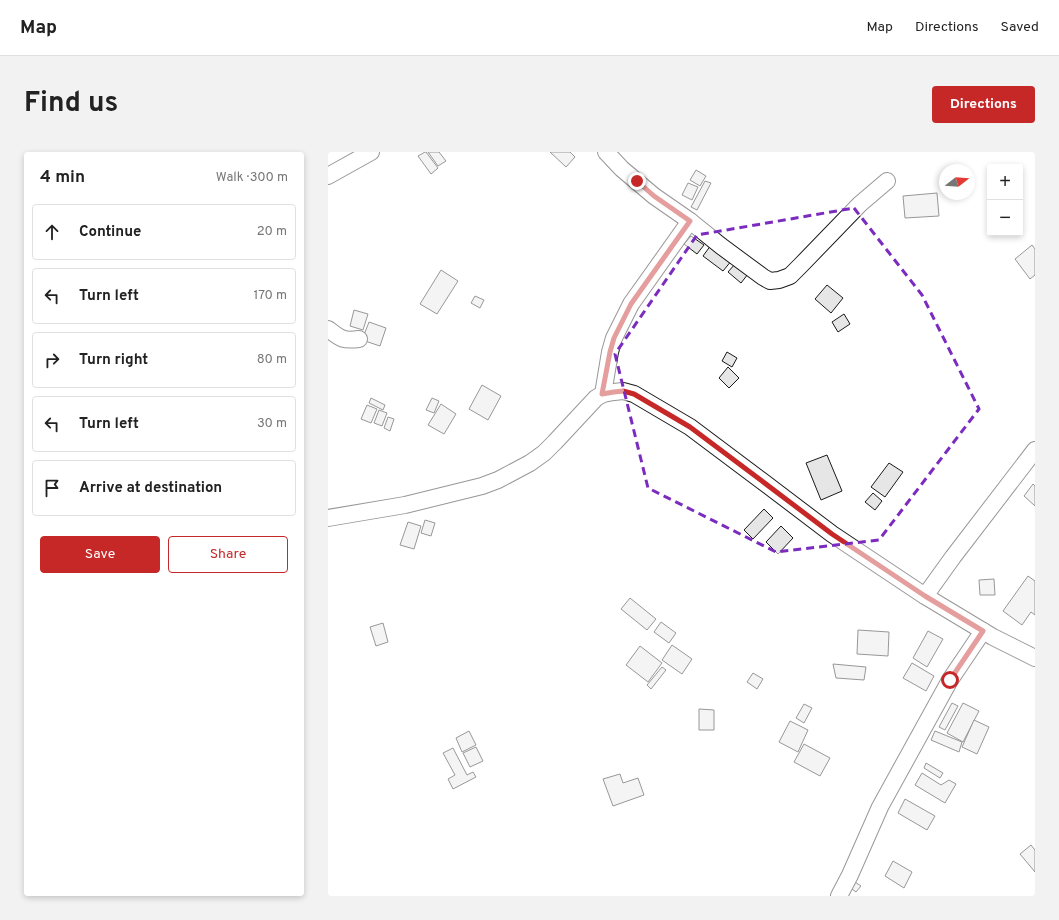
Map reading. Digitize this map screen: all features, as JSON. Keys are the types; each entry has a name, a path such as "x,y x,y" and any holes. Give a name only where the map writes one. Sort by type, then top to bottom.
{"street":[{"path":"328,176 371,152"},
{"path":"606,152 622,170 654,196 690,221 720,246 763,277 770,280 779,280 790,276 860,204 887,180"},
{"path":"602,394 614,338 631,304 690,221"},
{"path":"328,329 344,340 349,341 360,339"},
{"path":"328,518 405,505 482,486 498,480 530,463 544,453 596,398 602,394 623,391 634,394 690,427 832,534 925,596 983,631 1035,658"},
{"path":"925,596 1035,450"},
{"path":"839,896 850,875 880,807 950,680 983,631"}],"highlighted area":[{"path":"854,208 922,295 979,409 879,540 776,552 648,488 615,354 697,235"}],"building":[{"path":"425,152 438,168 431,174 418,156"},
{"path":"428,152 439,152 446,161 438,166"},
{"path":"550,152 570,152 575,157 566,167"},
{"path":"696,170 706,176 700,186 690,180"},
{"path":"705,181 711,183 697,210 691,207"},
{"path":"688,183 698,187 692,200 682,195"},
{"path":"937,193 939,216 905,218 903,196"},
{"path":"691,236 704,245 697,254 684,244"},
{"path":"711,245 732,260 723,271 703,256"},
{"path":"1032,245 1035,249 1035,275 1030,279 1015,259"},
{"path":"735,264 748,274 741,283 728,272"},
{"path":"441,270 458,281 437,314 420,304"},
{"path":"827,285 843,298 831,313 815,299"},
{"path":"475,296 484,300 480,308 471,303"},
{"path":"354,310 368,314 363,330 350,326"},
{"path":"844,314 850,324 838,332 832,322"},
{"path":"369,322 386,328 380,346 362,340"},
{"path":"727,352 737,358 732,367 722,361"},
{"path":"728,367 739,378 729,388 719,378"},
{"path":"482,385 501,396 488,420 469,409"},
{"path":"371,398 385,405 383,410 369,403"},
{"path":"432,398 439,401 434,413 426,410"},
{"path":"441,404 456,414 444,434 428,425"},
{"path":"367,405 377,409 371,423 361,419"},
{"path":"379,410 387,413 382,426 374,423"},
{"path":"388,417 394,419 390,431 384,428"},
{"path":"827,455 842,491 821,500 806,463"},
{"path":"889,463 903,472 885,497 871,487"},
{"path":"1033,484 1035,486 1035,506 1024,496"},
{"path":"873,493 882,501 875,510 865,502"},
{"path":"764,509 773,518 753,539 744,530"},
{"path":"425,520 435,523 431,536 421,533"},
{"path":"408,522 421,526 414,549 400,545"},
{"path":"781,526 793,538 778,554 766,542"},
{"path":"1028,576 1035,581 1035,615 1031,612 1022,625 1003,611"},
{"path":"994,579 995,595 980,595 979,580"},
{"path":"630,598 656,619 647,630 621,609"},
{"path":"661,622 676,633 669,643 654,632"},
{"path":"383,623 388,642 376,646 370,627"},
{"path":"858,630 889,632 888,656 857,654"},
{"path":"928,631 943,639 927,667 913,658"},
{"path":"672,645 692,659 682,674 662,660"},
{"path":"640,646 662,663 648,682 626,665"},
{"path":"912,663 934,676 926,691 903,678"},
{"path":"833,664 866,667 864,680 836,678"},
{"path":"662,667 666,670 651,689 647,685"},
{"path":"753,673 763,679 757,689 747,682"},
{"path":"952,703 958,706 945,730 939,727"},
{"path":"963,703 979,711 963,742 947,733"},
{"path":"804,704 812,708 804,723 796,718"},
{"path":"699,709 714,710 714,730 699,730"},
{"path":"974,720 989,727 977,754 962,747"},
{"path":"790,721 808,730 798,752 779,742"},
{"path":"469,731 476,745 462,752 456,738"},
{"path":"935,731 962,742 959,752 931,740"},
{"path":"804,744 830,758 820,776 794,762"},
{"path":"476,747 483,761 470,767 463,753"},
{"path":"453,748 467,775 473,772 476,777 453,789 448,779 455,775 443,753"},
{"path":"926,763 943,773 940,778 924,768"},
{"path":"922,773 941,785 949,780 956,784 945,803 915,785"},
{"path":"620,774 623,783 638,778 644,795 613,806 603,779"},
{"path":"905,799 935,816 927,830 898,813"},
{"path":"1031,845 1035,850 1035,872 1020,854"},
{"path":"893,861 912,872 904,888 885,876"},
{"path":"852,880 861,886 856,892 848,886"}],"route":[{"path":"637,181 654,196 690,221 631,304 614,338 602,394 623,391 634,394 690,427 832,534 925,596 983,631 950,680"}]}
